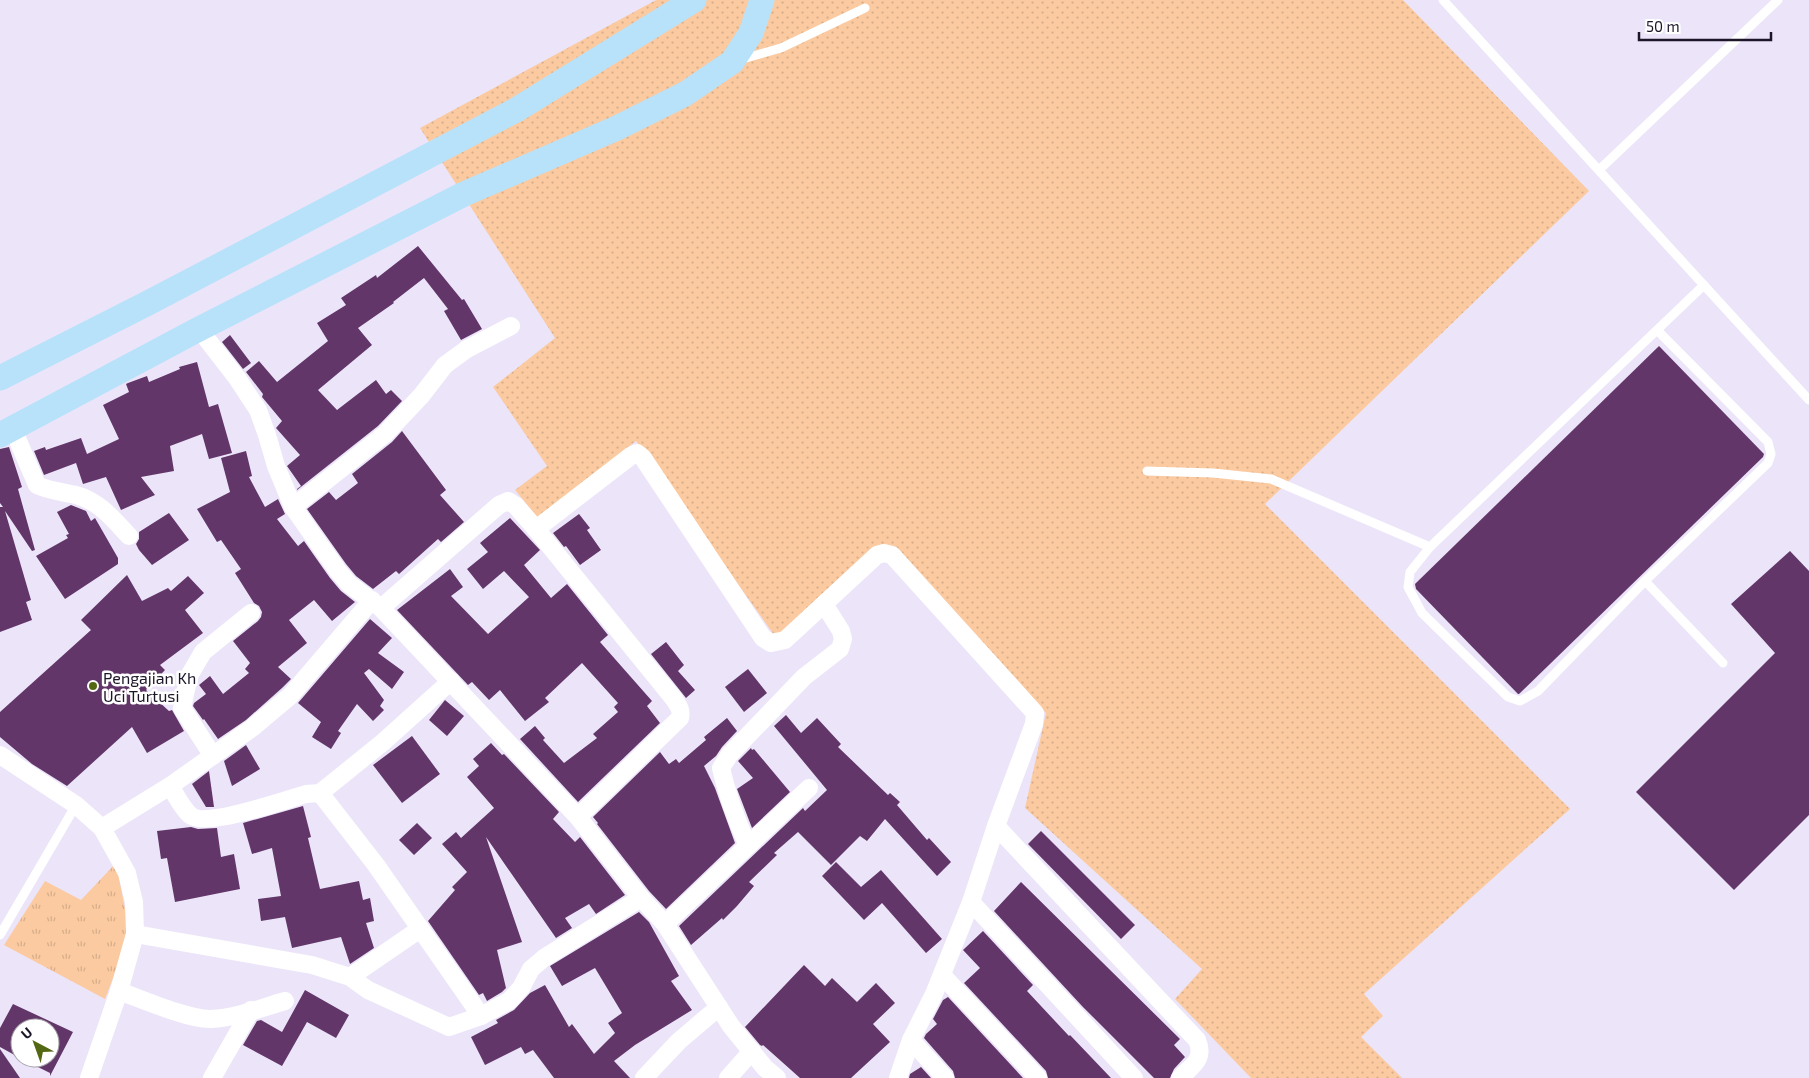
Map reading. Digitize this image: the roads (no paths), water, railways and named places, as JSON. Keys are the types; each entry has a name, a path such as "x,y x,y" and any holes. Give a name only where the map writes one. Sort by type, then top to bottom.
{"street":[{"path":"0,378 516,110 694,0"},
{"path":"129,536 99,506 79,495 37,485 6,432 198,329 464,194 617,128 685,94 732,62 751,33 762,0"},
{"path":"294,507 385,434 421,396 445,364 467,349 511,326"},
{"path":"198,329 237,378 258,410 276,466 294,507 338,571 349,584 377,604 578,817 641,898 664,924 719,1007 765,1068 777,1078"},
{"path":"536,529 637,453 644,458 763,638 771,644 785,640 877,555 884,553 892,556 1035,713 1034,724 996,826 971,902 942,975 911,1040 898,1078"},
{"path":"102,828 170,786 252,728 290,696 377,604 499,505 508,501 516,506 536,529 680,708 680,718 578,817"},
{"path":"747,844 736,820 721,768 730,754 804,678 840,648 843,639 842,631 824,604"},
{"path":"213,756 182,708 189,676 203,652 251,613"},
{"path":"170,786 190,816 199,819 217,819 306,794 320,793 382,742 451,681"},
{"path":"0,755 76,805 102,828 127,873 134,902 135,934 119,991 89,1078"},
{"path":"664,924 747,844 809,788"},
{"path":"320,793 376,865 481,1016"},
{"path":"996,826 1197,1040 1201,1050 1198,1060 1180,1078"},
{"path":"135,934 312,965 350,977 368,990 449,1027 481,1016 509,1000 521,988 531,969 544,958 641,898"},
{"path":"971,902 1134,1078"},
{"path":"350,977 420,929"},
{"path":"942,975 1038,1078"},
{"path":"119,991 195,1017 210,1019 285,1001"},
{"path":"644,1078 679,1041 719,1007"},
{"path":"212,1078 251,1010"},
{"path":"911,1040 945,1078"},
{"path":"728,1078 752,1051"}],"lane":[{"path":"1442,0 1809,400"},
{"path":"1599,170 1778,0"},
{"path":"732,62 781,48 865,8"},
{"path":"1657,330 1768,442 1771,454 1768,463 1645,581 1538,691 1520,701 1508,696 1422,612 1408,587 1410,572 1430,547 1704,285"},
{"path":"1147,471 1213,473 1271,479 1430,547"},
{"path":"1645,581 1723,663"},
{"path":"0,935 76,805"}],"place":[{"name":"Pengajian Kh Uci Turtusi","path":"93,686"}]}
